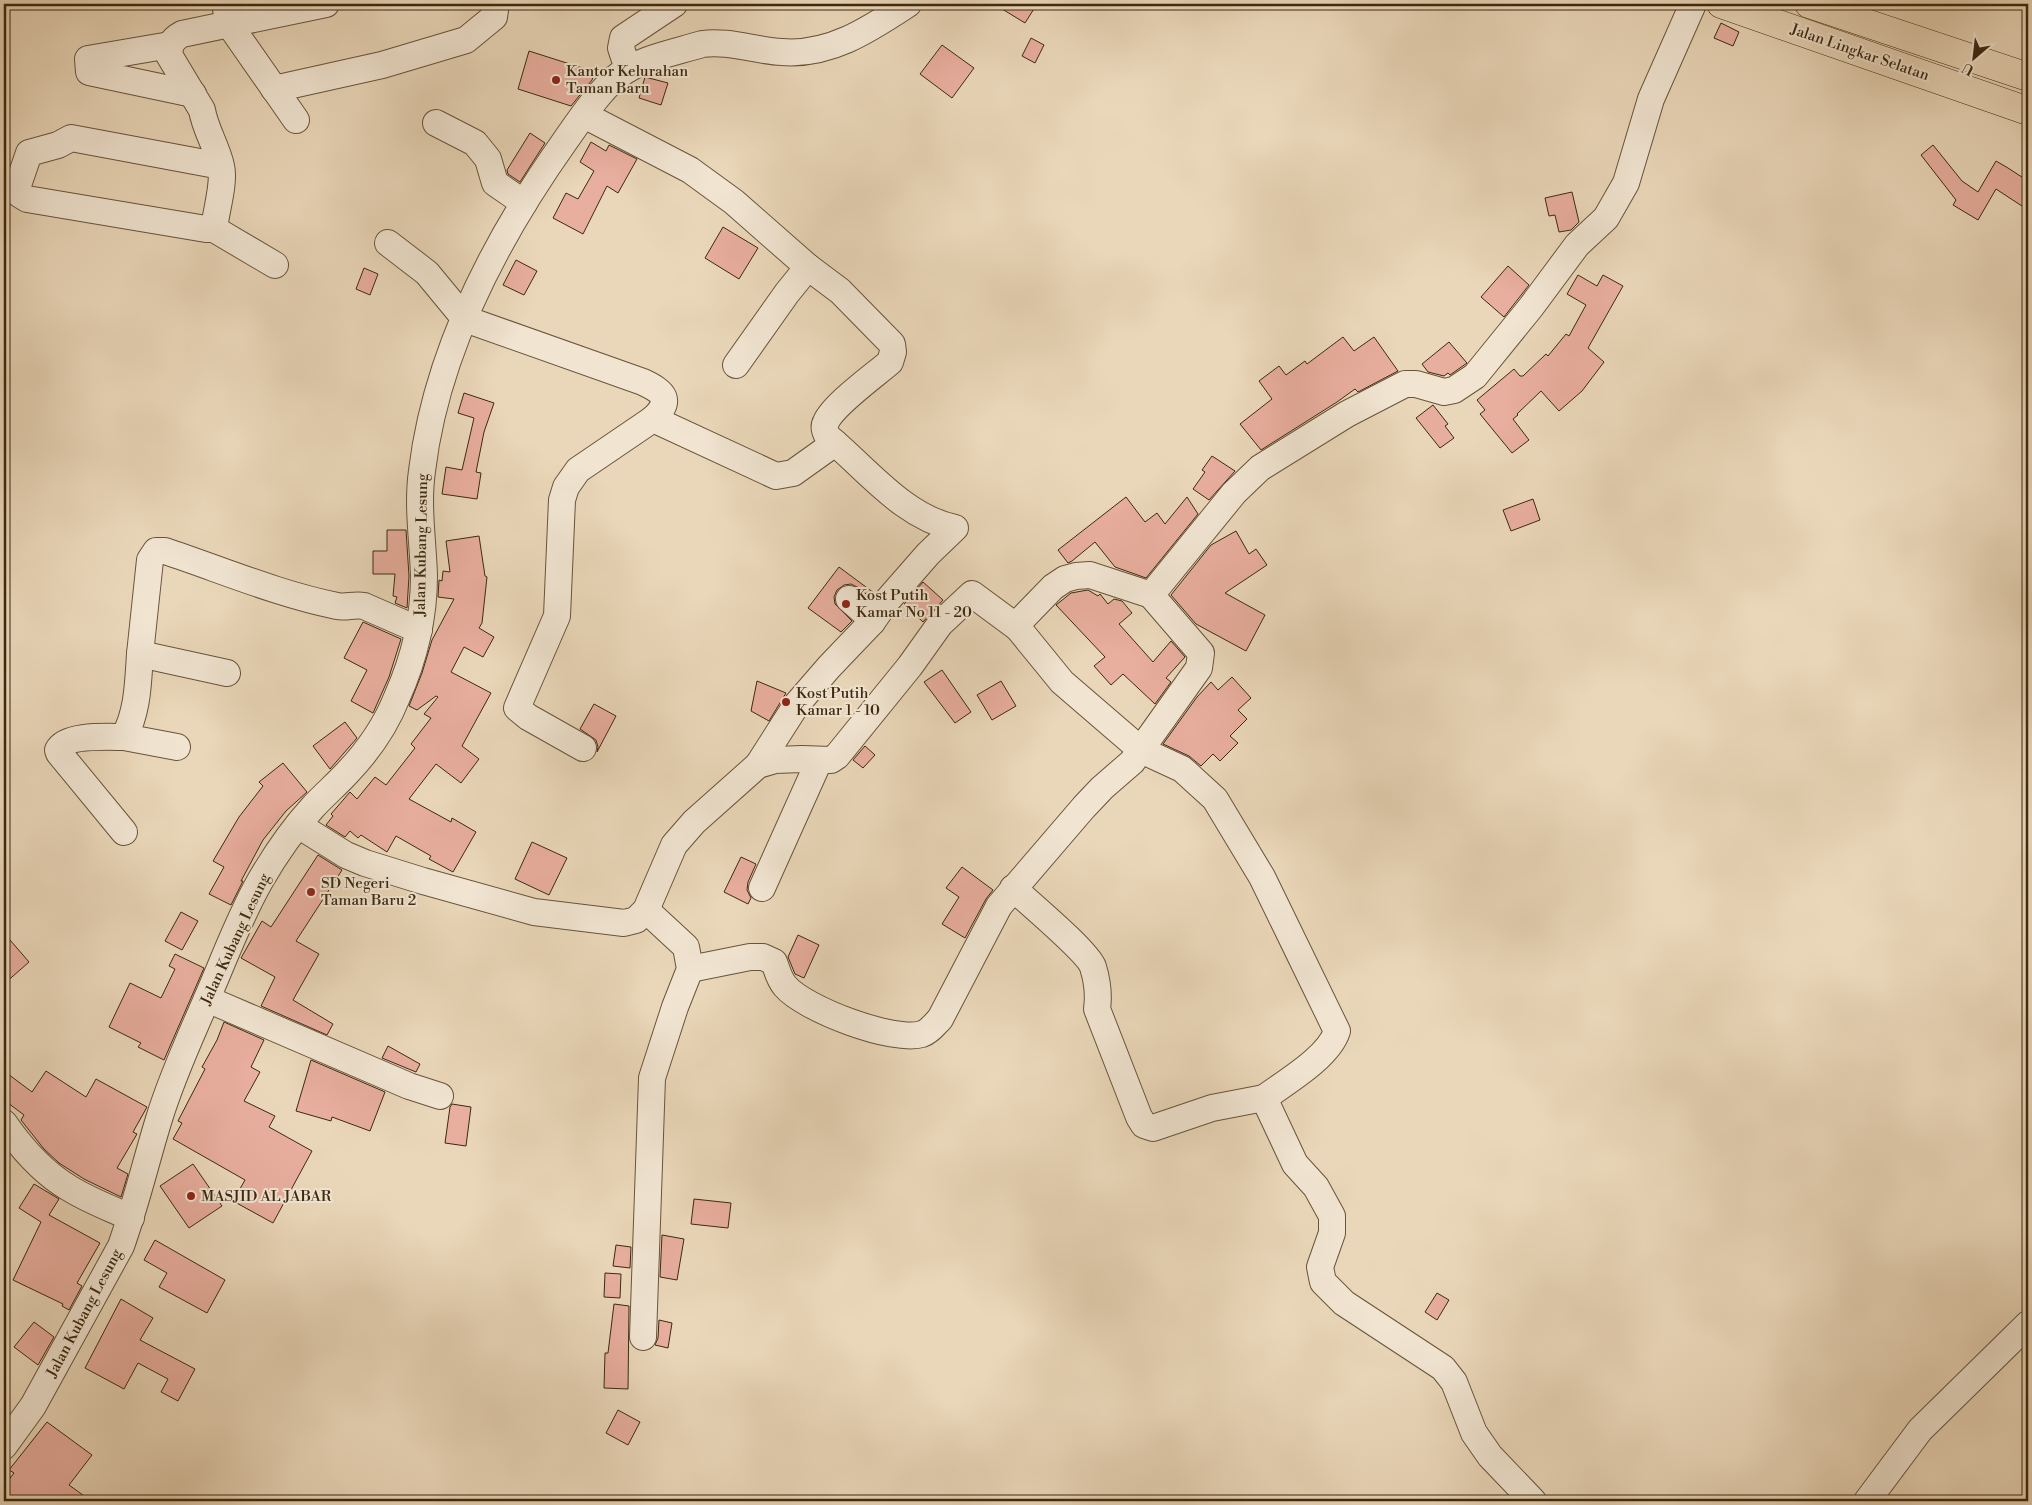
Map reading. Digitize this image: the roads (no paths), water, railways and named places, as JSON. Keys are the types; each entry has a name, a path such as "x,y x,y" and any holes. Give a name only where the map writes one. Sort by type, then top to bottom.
{"highway":[{"name":"Jalan Lingkar Selatan","path":"1721,4 2028,110"},
{"name":"Jalan Lingkar Selatan","path":"1815,5 2028,77"}],"street":[{"path":"214,229 222,175 221,166 203,120 202,110 169,55 170,45 174,39 182,34 227,14 326,4"},
{"path":"274,89 382,65 466,40 494,17 493,4"},
{"path":"628,69 621,48 624,38 674,4"},
{"name":"Jalan Kubang Lesung","path":"4,1446 33,1406 51,1376 109,1270 131,1218 171,1082 187,1041 252,896 274,858 298,825 367,750 396,702 415,650 419,630 424,579 421,475 427,434 438,392 467,311 492,260 535,184 584,114 616,77 628,69 702,44 714,42 784,53 819,50 847,40 867,30 908,4"},
{"path":"1151,595 1234,493 1260,468 1347,414 1405,384 1416,384 1444,392 1454,390 1475,376 1531,307 1577,245 1606,218 1618,200 1626,183 1651,99 1693,4"},
{"path":"227,14 274,89 296,120"},
{"path":"170,45 88,59 89,72 193,94"},
{"path":"298,825 346,855 365,863 497,903 534,912 624,923 636,920 646,910 674,845 694,822 758,765 797,704 872,622 886,602 955,528 945,526 901,502 828,437 824,428 826,421 845,400 890,362 893,352 892,344 840,291 808,267 734,202 690,170 584,114"},
{"path":"436,124 475,143 488,159 495,184 524,203"},
{"path":"221,166 71,138 58,146 29,153 17,188 19,194 27,199 214,229 275,265"},
{"path":"388,243 428,273 465,319 656,388 664,398 665,404 662,411 653,419 578,470 566,487 562,500 557,616 518,704 518,708 524,714 583,748"},
{"path":"736,365 787,293 808,267"},
{"path":"653,419 776,476 793,473 835,443"},
{"path":"124,737 136,707 150,560 153,554 159,550 245,580 338,606 357,604 364,606 419,630"},
{"path":"690,970 750,957 763,957 774,962 784,986 801,1001 867,1028 902,1035 923,1034 940,1020 999,906 1084,806 1132,762 1199,668 1201,660 1201,653 1151,595 1090,575 1065,579 1053,587 1020,621 1018,628"},
{"path":"758,765 775,760 830,760 837,756 910,666 940,624 972,594 1018,628 1062,682 1141,750 1182,769 1215,799 1262,877 1337,1031 1334,1040 1327,1051 1264,1098 1212,1108 1153,1128 1144,1125 1139,1117 1097,1009 1098,997 1093,965 1082,952 1013,888"},
{"path":"849,599 872,622"},
{"path":"140,654 227,673"},
{"path":"124,832 58,750 63,743 83,738 124,737 177,747"},
{"path":"762,888 819,761"},
{"path":"643,1337 652,1078 675,1007 690,970 686,947 646,910"},
{"path":"207,999 400,1083 440,1096"},
{"path":"1264,1098 1295,1164 1316,1187 1332,1216 1332,1234 1320,1267 1323,1282 1344,1303 1443,1368 1454,1382 1474,1433 1490,1456 1533,1501"},
{"path":"4,1124 28,1155 46,1172 69,1188 131,1218"},
{"path":"1867,1501 1920,1430 2028,1324"}],"place":[{"name":"Kantor Kelurahan Taman Baru","path":"556,80"},
{"name":"Kost Putih Kamar No 11 - 20","path":"846,604"},
{"name":"Kost Putih Kamar 1 - 10","path":"786,702"},
{"name":"SD Negeri Taman Baru 2","path":"311,892"},
{"name":"MASJID AL JABAR","path":"191,1196"}]}
